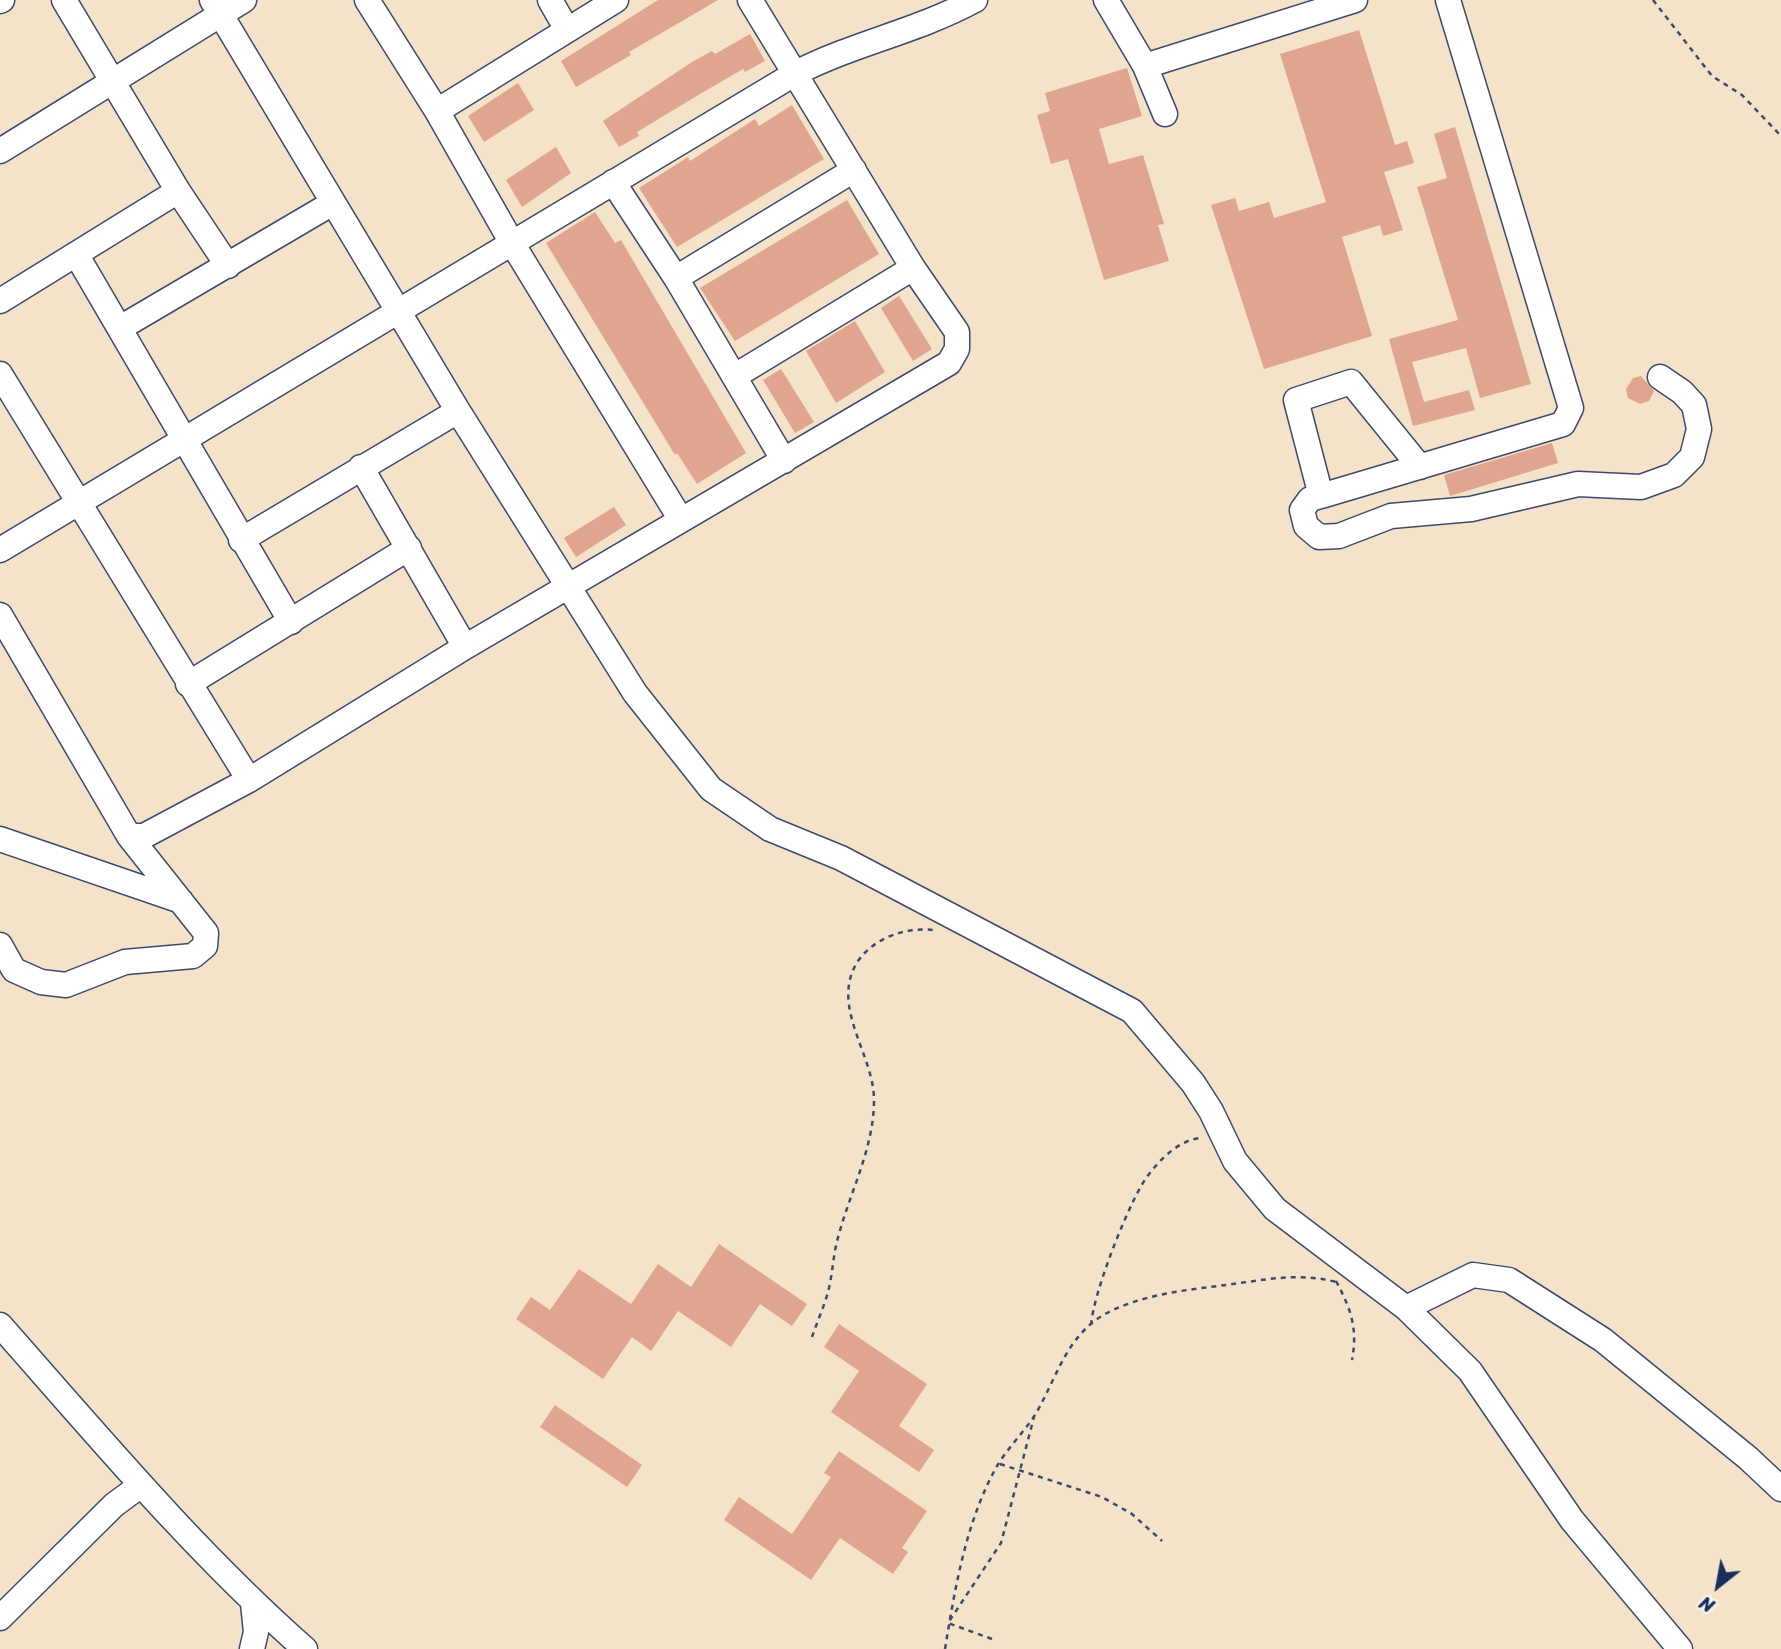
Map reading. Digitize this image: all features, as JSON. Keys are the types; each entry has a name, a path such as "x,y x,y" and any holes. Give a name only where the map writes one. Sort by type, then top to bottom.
{"street":[{"path":"64,0 178,191 228,266"},
{"path":"0,151 114,82 216,7 244,0"},
{"path":"367,0 437,111 512,243 681,520"},
{"path":"550,0 566,28"},
{"path":"437,111 566,28 616,0"},
{"path":"129,836 144,836 249,780 465,647 949,363 957,349 957,332 913,268 750,0"},
{"path":"0,550 796,73 837,51 896,35 943,17 975,0"},
{"path":"1107,0 1145,66 1165,114"},
{"path":"1145,66 1354,0"},
{"path":"1448,0 1572,408 1563,424 1310,499 1302,510 1306,526 1319,537 1339,536 1391,516 1471,509 1578,484 1641,487 1674,475 1692,457 1699,429 1694,405 1682,392 1660,377"},
{"path":"216,7 331,204 400,310 458,411 635,693 710,789 770,830 841,858 1132,1011 1194,1083 1235,1161 1275,1209 1406,1308 1470,1371 1572,1520 1680,1649"},
{"path":"676,278 854,170"},
{"path":"613,182 676,278 785,461"},
{"path":"0,301 178,191"},
{"path":"120,328 331,204"},
{"path":"76,254 291,622"},
{"path":"735,376 913,268"},
{"path":"0,374 249,780"},
{"path":"1321,496 1296,400 1351,382 1420,467"},
{"path":"241,540 458,411"},
{"path":"361,467 465,647"},
{"path":"188,684 409,548"},
{"path":"0,615 129,836 206,933 205,946 193,956 125,962 66,985 41,982 14,970 0,945"},
{"path":"0,839 181,901"},
{"path":"1406,1308 1473,1275 1509,1280 1603,1340 1748,1458 1781,1489"},
{"path":"0,1325 141,1485 253,1603 305,1649"},
{"path":"0,1618 114,1505 141,1485"},
{"path":"252,1649 256,1632 253,1603"}],"path":[{"path":"1653,0 1712,76 1742,95 1781,136"},
{"path":"812,1337 828,1292 838,1236 871,1128 873,1080 848,1010 850,986 858,962 881,940 914,928 938,930"},
{"path":"1091,1325 1093,1304 1140,1188 1156,1165 1176,1149 1190,1139 1205,1137"},
{"path":"1328,1272 1337,1282 1354,1317 1356,1339 1352,1360"},
{"path":"945,1649 962,1561 987,1485 1035,1414 1062,1357 1079,1335 1106,1314 1128,1304 1185,1289 1273,1278 1317,1277 1348,1286"},
{"path":"948,1623 1001,1543 1035,1414"},
{"path":"999,1464 1102,1497 1132,1514 1162,1541"},
{"path":"948,1623 992,1639"}],"building":[{"path":"658,0 718,0 629,52 631,55 576,87 561,61"},
{"path":"1359,30 1395,145 1407,141 1414,163 1384,172 1403,230 1383,236 1380,225 1342,237 1372,336 1264,369 1211,205 1235,198 1239,211 1269,202 1274,218 1326,202 1280,54"},
{"path":"750,34 765,61 745,72 743,69 700,94 637,132 639,136 619,147 603,121 692,62 712,51 715,54"},
{"path":"1127,68 1142,116 1099,129 1109,164 1143,155 1164,224 1158,225 1169,261 1104,280 1068,159 1051,164 1037,115 1050,111 1045,93"},
{"path":"518,83 534,110 484,142 468,116"},
{"path":"792,105 824,159 677,247 639,188 688,157 690,161 755,119 759,126"},
{"path":"1455,127 1531,384 1480,398 1466,348 1412,362 1424,402 1469,390 1475,410 1413,426 1389,339 1458,320 1417,187 1447,178 1434,134"},
{"path":"556,147 571,173 522,207 506,180"},
{"path":"847,200 879,254 735,341 700,288"},
{"path":"595,212 615,243 621,240 746,453 697,484 677,453 675,455 546,243"},
{"path":"899,296 932,349 913,361 881,308"},
{"path":"855,321 885,372 836,403 806,351"},
{"path":"781,369 814,422 795,433 763,380"},
{"path":"1641,376 1654,391 1649,401 1640,404 1628,398 1626,389 1633,378"},
{"path":"1552,443 1558,463 1450,496 1444,475"},
{"path":"614,507 626,525 576,557 564,538"},
{"path":"719,1244 807,1304 792,1326 760,1304 731,1347 678,1311 651,1351 632,1337 603,1379 516,1319 531,1297 550,1310 579,1269 631,1304 658,1264 691,1287"},
{"path":"839,1324 927,1384 899,1426 934,1450 919,1472 831,1412 859,1371 824,1347"},
{"path":"555,1405 642,1465 627,1487 540,1427"},
{"path":"839,1451 927,1511 902,1548 908,1552 893,1574 840,1538 811,1580 724,1520 739,1497 792,1534 831,1477 824,1473"}]}
